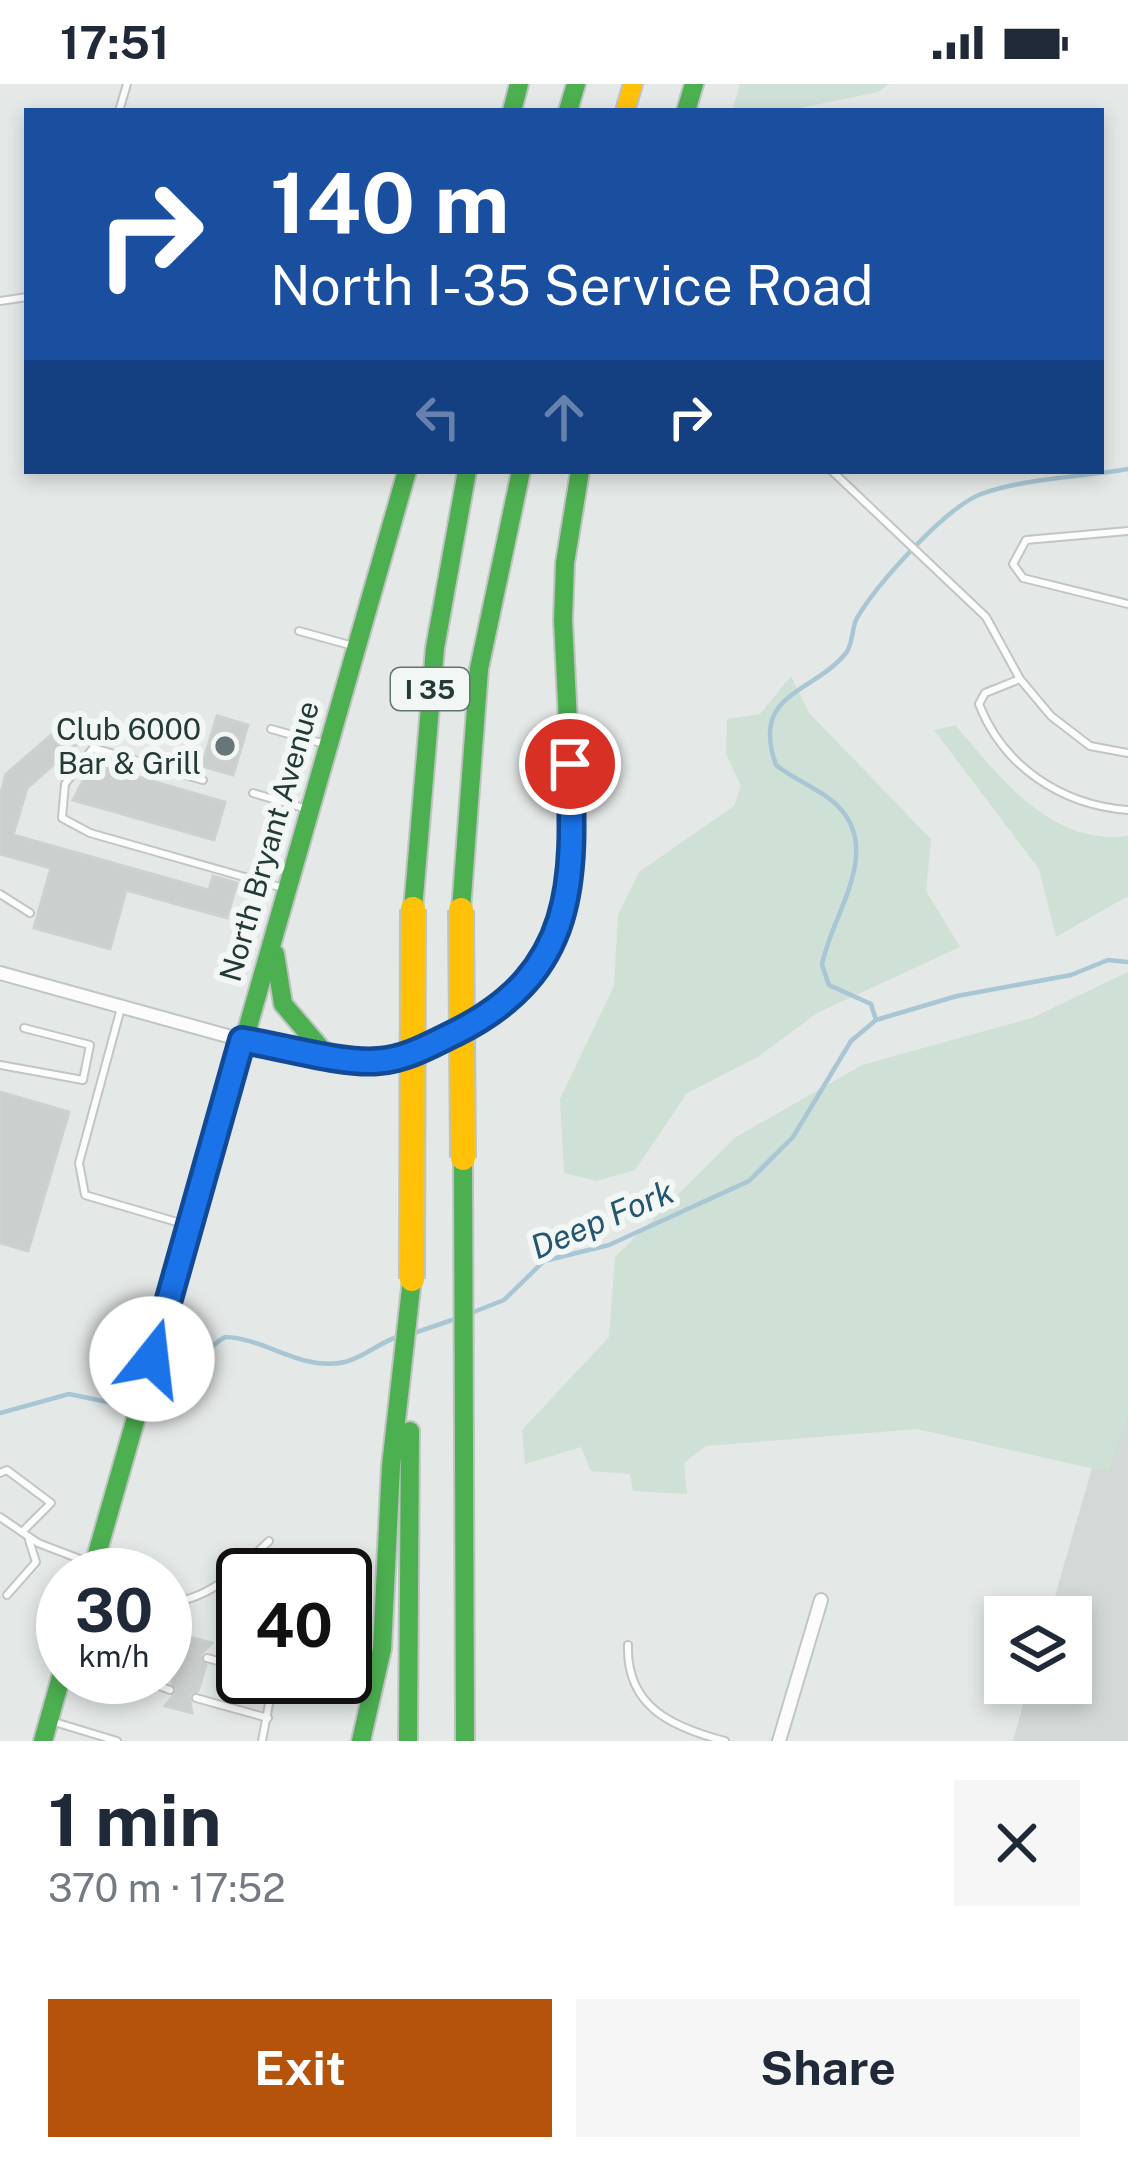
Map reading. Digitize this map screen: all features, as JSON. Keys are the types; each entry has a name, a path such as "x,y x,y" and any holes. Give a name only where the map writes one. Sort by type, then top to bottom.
{"main road":[{"name":"North Bryant Avenue","path":"98,1548 406,474"},
{"name":"I 35","path":"399,1492 412,1279 413,909 435,648 466,474"},
{"name":"I 35","path":"465,1741 461,910 479,670 520,474"},
{"path":"242,1040 356,1061 398,1059 479,1021 525,983 557,935 574,845 563,620 567,543 579,474"},
{"path":"279,917 274,962 278,990 292,1020 324,1052"},
{"path":"361,1741 380,1671 399,1492"},
{"path":"399,1492 408,1741"}],"street":[{"path":"0,973 242,1040"},
{"path":"779,1741 821,1600"}],"lane":[{"path":"835,474 986,617 1020,679 1052,716 1090,746 1128,753"},
{"path":"1128,531 1040,535 1026,540 1013,564 1023,578 1128,604"},
{"path":"299,631 356,647"},
{"path":"1020,679 985,693 979,704 994,739 1024,768 1070,797 1128,810"},
{"path":"271,729 328,745"},
{"path":"203,780 93,748 64,784 62,818 90,833 287,889"},
{"path":"254,793 310,810"},
{"path":"0,894 29,913"},
{"path":"122,1007 80,1163 86,1195 190,1226"},
{"path":"0,1065 82,1081 90,1046 24,1028"},
{"path":"0,1474 7,1470 51,1503 25,1534"},
{"path":"0,1529 4,1520 51,1548"},
{"path":"7,1595 36,1562 25,1534"},
{"path":"192,1598 233,1576 268,1541"},
{"path":"628,1645 627,1672 643,1700 678,1725 725,1741"},
{"path":"208,1658 216,1660"},
{"path":"196,1698 268,1718"},
{"path":"262,1741 270,1704"},
{"path":"78,1741 81,1730"},
{"path":"46,1731 81,1730 117,1741"}],"shaded area":[{"path":"740,84 889,84 878,92 801,108 733,108"},
{"path":"791,676 809,713 931,839 926,891 960,947 817,1013 758,1057 687,1093 635,1170 597,1181 564,1173 560,1099 614,986 618,915 639,872 734,806 741,786 726,754 727,719 760,714"},
{"path":"955,725 1009,786 1051,819 1100,836 1128,836 1128,896 1056,937 1039,869 934,730"},
{"path":"1128,972 1128,1416 1108,1472 917,1429 706,1446 684,1463 687,1494 633,1491 630,1474 591,1471 581,1447 525,1464 522,1430 609,1337 615,1257 736,1137 862,1065 1032,1018"},
{"path":"1128,1343 1128,1741 1013,1741 1023,1704 1092,1704 1092,1596 1055,1596"}],"building":[{"name":"Club 6000 Bar & Grill","path":"217,716 248,725 233,775 202,766"},
{"path":"70,719 85,737 27,788 13,835 209,890 213,876 237,883 227,918 126,890 110,949 34,928 51,868 0,854 0,797 6,774"},
{"path":"92,764 225,802 214,840 73,800"},
{"path":"0,1092 69,1112 28,1251 0,1243"},
{"path":"192,1638 212,1643 200,1655 206,1665 198,1691 192,1694"},
{"path":"190,1704 192,1713 165,1706"}],"waterway":[{"path":"1104,472 1128,469"},
{"path":"876,1020 871,1004 829,985 822,965 856,860 848,818 831,800 776,765 771,722 789,697 846,653 857,618 880,586 949,514 981,494 1016,484 1091,474"},
{"name":"Deep Fork","path":"471,1313 504,1300 544,1261 609,1245 749,1181 793,1137 851,1041 876,1020 957,996 1071,975 1108,960 1128,962"},
{"name":"Deep Fork","path":"414,1333 455,1319"},
{"name":"Deep Fork","path":"142,1409 175,1404 202,1360 225,1337 329,1364 352,1360 397,1337"},
{"name":"Deep Fork","path":"0,1413 69,1394 131,1407"}],"traffic: fast":[{"path":"513,108 519,84"},
{"path":"569,108 576,84"},
{"path":"687,108 694,84"},
{"path":"99,1548 406,474"},
{"path":"413,909 435,648 466,474"},
{"path":"461,910 479,669 520,474"},
{"path":"242,1040 355,1061 398,1059 504,1004 549,951 565,909 574,846 563,620 565,563 580,474"},
{"path":"275,954 283,1004 324,1052"},
{"path":"463,1158 465,1741"},
{"path":"361,1741 382,1649 391,1466 412,1279"},
{"path":"408,1741 410,1431"},
{"path":"43,1741 53,1704"}],"traffic: slow":[{"path":"626,108 633,84"},
{"path":"412,1279 413,909"},
{"path":"461,910 463,1158"}],"place":[{"name":"Club 6000 Bar & Grill","path":"225,746"}],"route":[{"path":"152,1359 242,1040 356,1061 398,1059 504,1004 549,951 565,909 574,845 570,764"}]}
